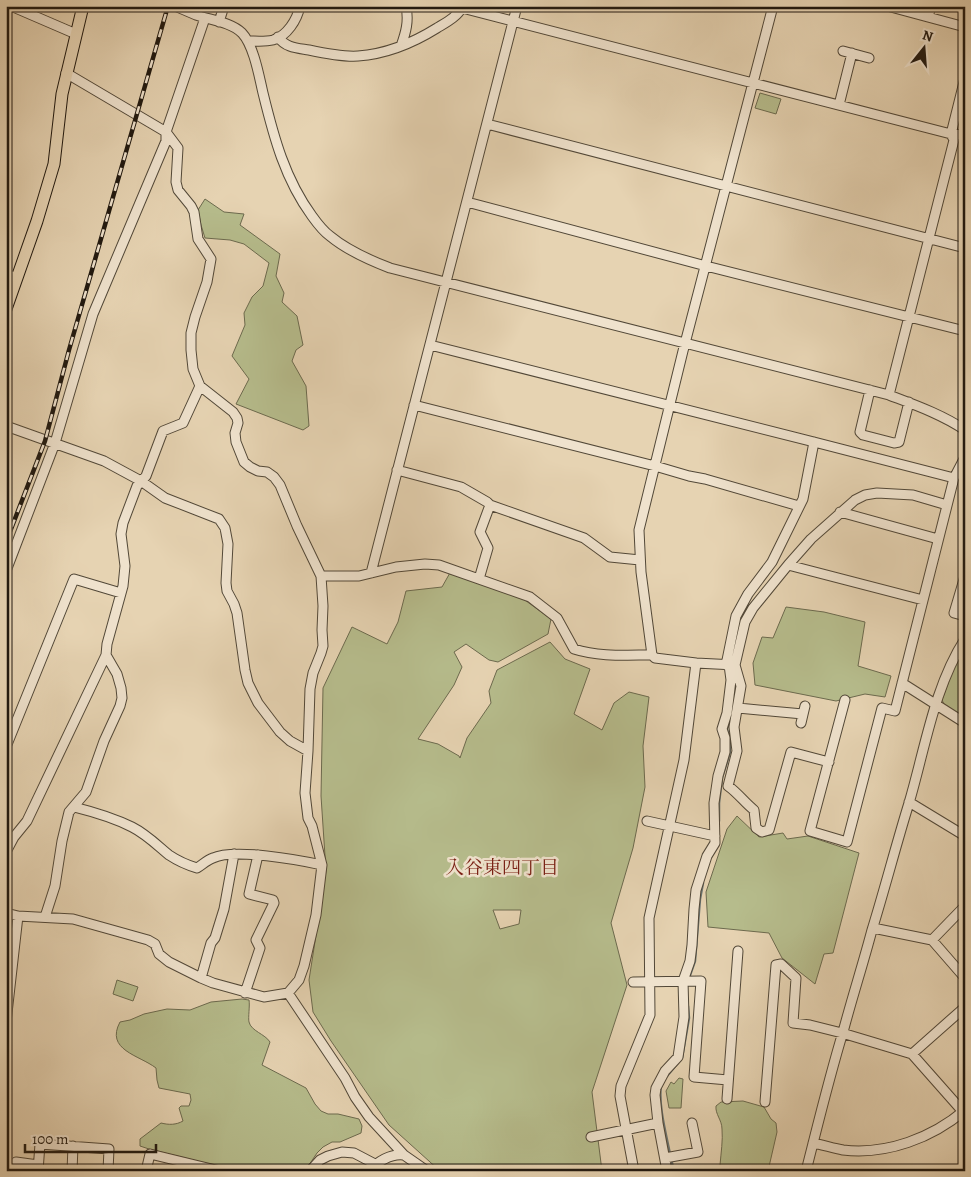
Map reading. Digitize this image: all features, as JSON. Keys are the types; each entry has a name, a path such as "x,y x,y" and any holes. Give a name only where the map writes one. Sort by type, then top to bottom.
{"main road":[{"path":"6,309 12,276 38,221 54,164 62,94 82,6"}],"street":[{"path":"11,6 76,34"},
{"path":"175,6 200,13 240,31 248,41 259,74 270,122 284,164 301,201 329,236 352,252 390,268 888,395 949,420 965,430"},
{"path":"220,22 224,6"},
{"path":"248,41 272,40 278,37 292,26 300,6"},
{"path":"402,46 407,30 408,17 406,6"},
{"path":"370,573 517,6"},
{"path":"652,655 640,560 639,530 669,405 773,6"},
{"path":"888,6 965,27"},
{"path":"928,17 931,6"},
{"path":"278,37 282,43 290,47 324,53 357,56 387,52 421,38 457,16 462,7 951,134 965,135"},
{"path":"6,571 55,443 93,314 166,141 166,132 200,13"},
{"path":"839,105 848,52 870,58"},
{"path":"6,914 73,919 148,940 155,944 159,954 169,962 200,978 264,997 288,993 299,980 316,915 322,865 312,826 308,818 305,793 310,688 313,673 323,646 321,576 280,486 267,472 250,468 244,462 236,442 237,418 233,412 200,386 193,369 190,333 208,282 211,260 198,239 194,212 178,190 176,182 178,148 166,132 66,73"},
{"path":"888,395 954,140 951,134 965,78"},
{"path":"487,124 965,248"},
{"path":"467,202 706,266 965,331"},
{"path":"430,344 954,478"},
{"path":"6,852 14,837 28,821 106,656 107,644 121,593 125,566 121,534 127,509 138,486 146,476 164,431 183,423 200,386"},
{"path":"870,390 860,432 863,435 894,444 899,442 909,402"},
{"path":"414,405 655,466 799,506"},
{"path":"6,426 112,464 166,498 219,520 225,528 228,544 227,591 237,613 248,683 258,704 280,732 290,741 308,751"},
{"path":"667,1171 669,1157 658,1123 655,1095 656,1088 665,1071 678,1057 692,945 696,890 707,856 715,843 714,803 718,776 725,752 725,738 722,729 731,680 730,665 736,616 748,594 772,562 803,499 814,442"},
{"path":"845,700 810,831 847,842 882,708 895,711 954,478 965,457"},
{"path":"397,470 461,487 487,502 490,506 584,538 610,557 640,560"},
{"path":"829,762 791,752 769,830 762,832 756,828 754,810 728,786 737,751 734,727 741,686 730,665 744,622 752,608 811,539 855,500 865,495 877,493 913,496 947,505"},
{"path":"478,579 488,548 480,532 490,506"},
{"path":"840,512 938,539"},
{"path":"321,576 359,576 396,567 439,565 530,597 557,618 574,650 597,654 652,655 655,658 730,665"},
{"path":"788,565 923,600"},
{"path":"965,576 954,613 965,616"},
{"path":"6,747 74,579 121,593"},
{"path":"806,1171 842,1033 936,704 948,672 965,639"},
{"path":"46,917 55,886 69,812 86,792 104,740 122,698 117,674 106,656"},
{"path":"634,1171 620,1096 621,1086 650,1015 649,918 684,760 696,663"},
{"path":"902,683 965,723"},
{"path":"738,708 803,714"},
{"path":"909,802 965,836"},
{"path":"74,807 106,816 132,827 150,838 170,855 183,863 197,868 213,857 234,854 258,855 322,865"},
{"path":"646,820 715,836"},
{"path":"200,978 224,909 234,854"},
{"path":"246,992 260,948 256,940 274,903 273,900 249,894 258,855"},
{"path":"932,940 965,906"},
{"path":"6,1022 18,916"},
{"path":"873,928 932,940 965,978"},
{"path":"726,1099 738,951"},
{"path":"765,1102 776,965 781,964 796,978 792,1023 810,1025 842,1033 912,1054 964,1112 919,1139 894,1146 868,1151 842,1150 813,1143"},
{"path":"633,982 701,981 694,1077 728,1080"},
{"path":"288,993 369,1117 404,1155 427,1171"},
{"path":"912,1054 963,1012"},
{"path":"591,1136 658,1123"},
{"path":"669,1157 698,1152 692,1123"},
{"path":"14,1171 16,1162 38,1168 40,1144 109,1149 108,1171"},
{"path":"72,1171 73,1146"},
{"path":"310,1171 320,1160 342,1152 354,1153 372,1167 394,1155 404,1155"},
{"path":"146,1171 150,1154 220,1171"}],"green space":[{"path":"760,93 781,99 776,114 755,108"},
{"path":"205,199 224,212 244,214 240,225 280,254 276,276 284,293 282,302 297,316 303,345 296,350 292,361 306,386 309,426 303,430 236,404 249,379 232,356 245,325 244,313 252,297 263,286 269,263 244,244 230,240 205,238 198,210"},
{"path":"451,571 522,598 551,619 548,634 498,662 489,660 466,644 454,652 462,667 454,685 418,739 438,744 460,758 467,738 491,703 489,691 497,670 550,642 565,659 590,669 574,714 602,730 614,703 629,692 649,697 643,746 645,787 633,848 611,923 627,985 592,1092 602,1171 440,1171 389,1125 313,1012 309,980 326,871 321,796 323,688 352,627 387,644 398,622 406,591 442,587","holes":["493,910 521,910 519,924 500,929"]},
{"path":"786,607 824,612 865,622 858,666 891,676 885,697 865,694 836,701 755,685 753,663 762,637 773,638"},
{"path":"965,646 965,718 944,704 942,700 958,656"},
{"path":"737,816 759,837 783,833 787,839 808,836 859,853 833,953 824,954 815,984 782,958 769,933 708,927 706,892 727,829"},
{"path":"117,980 138,987 133,1001 113,994"},
{"path":"249,1000 250,1025 270,1042 262,1065 306,1088 321,1111 359,1119 362,1126 361,1133 340,1142 332,1142 323,1147 302,1171 237,1171 140,1146 140,1139 161,1123 172,1124 183,1121 179,1108 181,1106 189,1106 191,1100 190,1094 159,1088 156,1068 126,1051 120,1045 117,1039 117,1031 120,1022 167,1009 190,1010 211,1002"},
{"path":"679,1078 683,1079 681,1108 669,1108 666,1091 671,1082 674,1084"},
{"path":"743,1101 764,1107 771,1119 776,1123 777,1132 768,1171 719,1171 722,1126 716,1106 721,1102"}],"waterway":[{"path":"719,821 722,778 730,752 727,729 729,721"},
{"path":"689,978 695,961 703,883"},
{"path":"667,1076 682,1058 689,1018 688,1006"},
{"path":"661,1085 661,1110 670,1154"},
{"path":"671,1159 674,1171"}],"railway":[{"path":"6,542 45,441 69,350 168,6"}],"district":[{"name":"入谷東四丁目","path":"502,867"}]}
